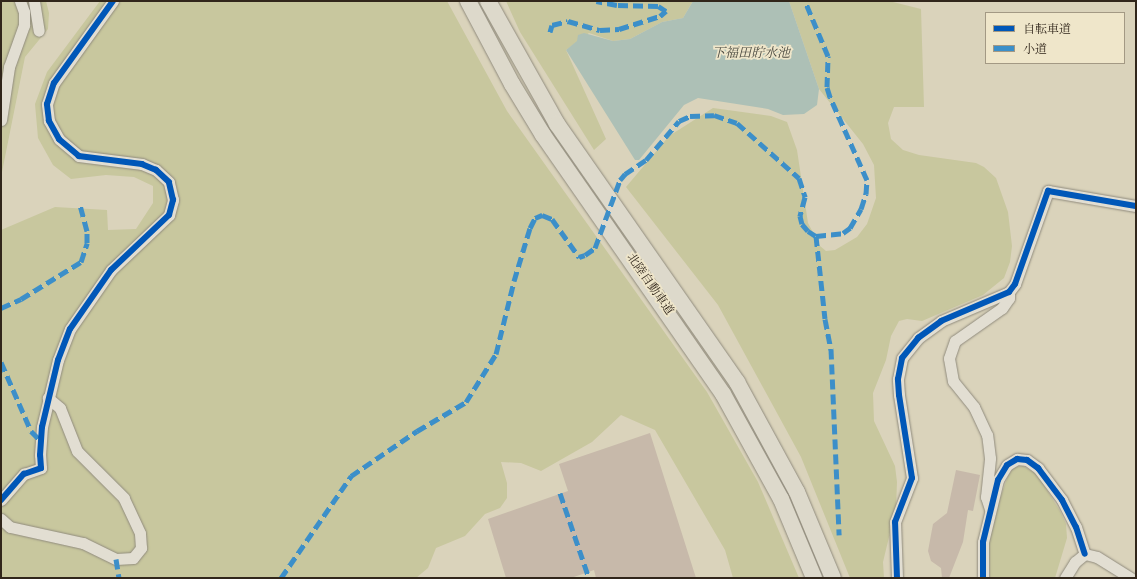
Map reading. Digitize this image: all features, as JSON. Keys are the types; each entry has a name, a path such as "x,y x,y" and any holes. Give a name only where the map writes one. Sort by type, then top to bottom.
{"highway":[{"name":"北陸自動車道","path":"468,1 512,84 543,135 723,394 781,499 814,578"},
{"name":"北陸自動車道","path":"488,1 558,124 741,389 797,492 833,578"}],"street":[{"path":"1,120 9,67 24,25 24,12 20,1"},
{"path":"34,1 39,31"},
{"path":"1,500 24,474 41,468 40,440 48,398 64,340 70,329 111,270 169,215 173,200 169,182 156,170 142,164 79,156 59,139 49,121 47,104 54,83 113,1"},
{"path":"897,578 895,522 912,478 899,395 898,379 902,358 918,338 936,325 1009,292 1015,284 1048,191 1136,206"},
{"path":"990,509 986,497 990,458 987,435 974,407 953,382 949,358 955,341 1002,308 1010,298 1009,292"},
{"path":"1,519 10,527 83,543 116,559 133,558 141,548 140,533 124,498 77,451 60,408 48,398"},
{"path":"983,578 983,542 998,480 1007,465 1017,459 1027,460 1038,468 1062,500 1076,527 1085,554"},
{"path":"1065,578 1075,562 1085,554"},
{"path":"1085,554 1097,557 1131,578"}],"green space":[{"path":"1,1 46,1 49,13 48,29 25,57 1,177"},
{"path":"100,1 447,1 507,111 707,392 758,482 799,578 733,578 725,550 655,430 621,415 592,442 541,471 521,463 501,462 507,483 507,498 500,508 485,514 465,536 436,548 428,568 416,578 1,578 1,230 55,207 107,210 108,230 136,229 153,203 153,186 134,177 106,175 71,179 53,165 38,138 35,104 47,72"},
{"path":"506,1 693,1 683,18 662,22 630,39 613,41 589,33 566,50 606,139 594,150 520,32"},
{"path":"789,1 889,1 921,9 924,107 894,107 888,123 891,139 903,150 919,155 976,163 984,167 996,178 1008,212 1012,246 1010,262 1004,278 983,295 922,321 907,319 899,321 891,336 886,360 873,393 874,421 895,466 897,482 896,508 883,562 884,578 850,578 801,457 718,305 626,187 669,136 713,108 771,116 787,122 797,150 808,223 820,246 826,251 835,250 857,237 867,224 876,198 874,165 863,144 819,89"},
{"path":"1023,466 1037,474 1060,511 1066,524 1067,538 1055,578 990,578 989,544 999,501 1008,476 1014,467"}],"water":[{"name":"下福田貯水池","path":"693,1 789,1 819,89 817,105 804,114 783,115 768,109 698,98 684,105 639,160 635,160 566,50 577,41 578,35 584,33 613,41 630,39 662,22 683,18"}],"building":[{"path":"650,433 696,578 596,578 594,570 571,578 506,578 488,519 568,491 559,464"},
{"path":"956,470 980,475 973,511 968,510 963,542 949,578 942,578 941,568 931,561 928,551 933,524 947,513"}],"marked path":[{"path":"550,32 552,25 568,21 600,30 619,29 660,16 666,11 658,6 617,5 596,1"},
{"path":"281,578 351,476 417,431 466,402 496,354 514,281 530,228 535,218 542,215 552,219 579,257 585,255 595,248 620,180 625,174 646,160 679,121 690,116 714,115 737,123 799,178 805,197 800,216 802,224 808,231 816,236 843,233 850,228 861,209 866,194 867,180 830,97 827,87 828,56 805,1"},
{"path":"1,308 21,299 81,262 87,243 87,231 80,205"},
{"path":"816,236 825,319 831,349 839,535"},
{"path":"1,362 31,431 40,440"},
{"path":"560,493 589,578"},
{"path":"116,559 119,578"}],"cycle path":[{"path":"1,500 24,474 41,468 40,455 42,427 58,360 70,329 111,270 169,215 173,200 169,182 156,170 142,164 79,156 59,139 49,121 47,104 54,83 113,1"},
{"path":"897,578 895,522 912,478 899,395 898,379 902,358 918,338 941,321 1009,292 1015,284 1048,191 1136,206"},
{"path":"983,578 983,542 998,480 1007,465 1017,459 1027,460 1038,468 1062,500 1076,527 1085,554"}]}
